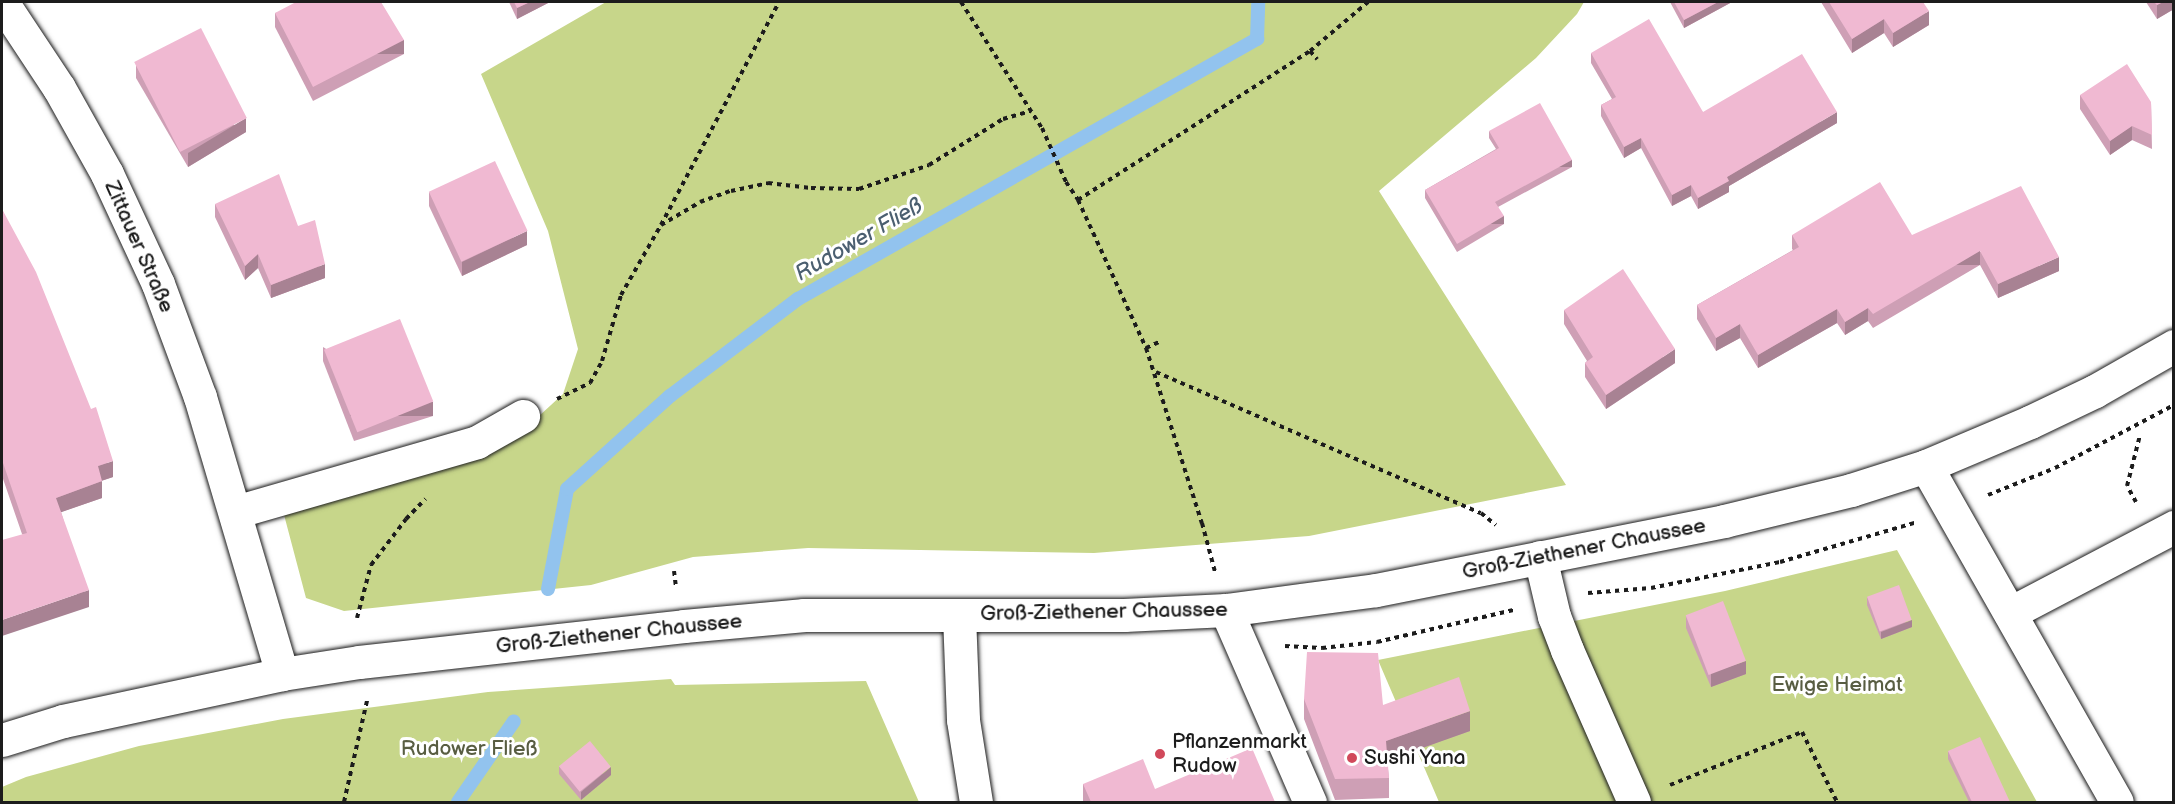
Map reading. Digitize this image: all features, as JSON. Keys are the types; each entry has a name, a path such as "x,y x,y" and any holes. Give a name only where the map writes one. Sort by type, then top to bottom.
{"street":[{"name":"Zittauer Straße","path":"2,2 59,88 107,174 158,284 200,396 282,674"},
{"name":"Groß-Ziethener Chaussee","path":"2,740 63,721 282,674 359,662 804,615 1124,615 1226,610 1366,592 1756,514 1851,490 1926,466 2030,422 2095,391 2174,346"},
{"path":"235,512 477,442 523,416"},
{"path":"1926,466 2117,802"},
{"path":"2010,613 2165,531"},
{"path":"1540,557 1554,616 1633,801"},
{"path":"1226,610 1310,802"},
{"path":"959,615 963,720 976,802"}],"path":[{"path":"523,416 590,383 602,361 621,296 779,2"},
{"path":"961,2 1042,128 1146,348 1202,523 1226,610"},
{"path":"1078,200 1310,51 1368,2"},
{"path":"1310,51 1317,59"},
{"path":"661,225 700,202 731,191 768,183 811,188 859,189 930,165 1003,119 1031,111"},
{"path":"1146,348 1161,341"},
{"path":"1155,371 1480,513 1502,529 1495,532"},
{"path":"2140,435 2127,486 2165,531"},
{"path":"357,618 371,566 406,519"},
{"path":"344,802 367,704 366,697"},
{"path":"1633,801 1802,732 1837,802"}],"green space":[{"path":"606,2 1584,2 1577,14 1536,58 1379,191 1566,485 1309,536 1094,553 808,548 693,557 591,585 344,611 306,598 283,511 539,416 563,394 578,349 548,231 481,74"},
{"name":"Ewige Heimat","path":"1897,550 2037,802 1439,802 1378,660 1725,591"},
{"path":"671,679 675,685 866,681 919,802 2,802 2,787 26,777 139,746 283,719 488,692"}],"building":[{"path":"296,2 381,2 404,40 313,87 275,13"},
{"path":"514,2 530,2 517,8"},
{"path":"1674,2 1718,2 1684,20"},
{"path":"1829,2 1923,2 1929,11 1893,33 1884,19 1852,39"},
{"path":"1649,19 1703,112 1802,54 1837,112 1727,177 1729,181 1698,198 1691,185 1672,195 1641,138 1624,147 1601,105 1616,97 1591,53"},
{"path":"201,28 247,118 180,152 134,62"},
{"path":"2127,64 2151,102 2152,135 2132,126 2110,141 2080,95"},
{"path":"1540,103 1572,160 1495,202 1504,216 1457,244 1425,190 1499,148 1489,131"},
{"path":"495,161 528,231 461,262 429,192"},
{"path":"279,174 298,226 315,220 325,264 271,285 258,254 245,266 215,204"},
{"path":"1880,182 1912,235 2021,186 2059,257 1998,284 1980,251 1873,314 1868,308 1845,322 1837,309 1758,355 1740,324 1716,338 1697,305 1799,247 1792,235"},
{"path":"2,209 36,272 91,409 96,407 113,461 98,466 102,481 56,498 89,590 2,620 2,540 27,533 2,460"},
{"path":"1623,269 1675,349 1606,395 1585,363 1593,357 1564,310"},
{"path":"400,319 433,402 357,432 324,350"},
{"path":"1899,585 1912,620 1880,631 1867,597"},
{"path":"1723,601 1746,661 1709,675 1686,615"},
{"path":"1307,652 1378,653 1383,705 1459,677 1470,711 1386,741 1389,778 1335,779 1304,699"},
{"path":"1980,737 2010,802 1972,802 1948,751"},
{"path":"590,741 611,767 580,792 559,766"},
{"path":"1252,748 1275,802 1091,802 1083,784 1143,759 1155,789"}],"waterway":[{"name":"Rudower Fließ","path":"548,589 567,489 670,396 798,299 1257,39 1258,2"},
{"name":"Rudower Fließ","path":"458,802 514,721"}],"place":[{"name":"Pflanzenmarkt Rudow","path":"1160,754"},
{"name":"Sushi Yana","path":"1352,758"}]}
